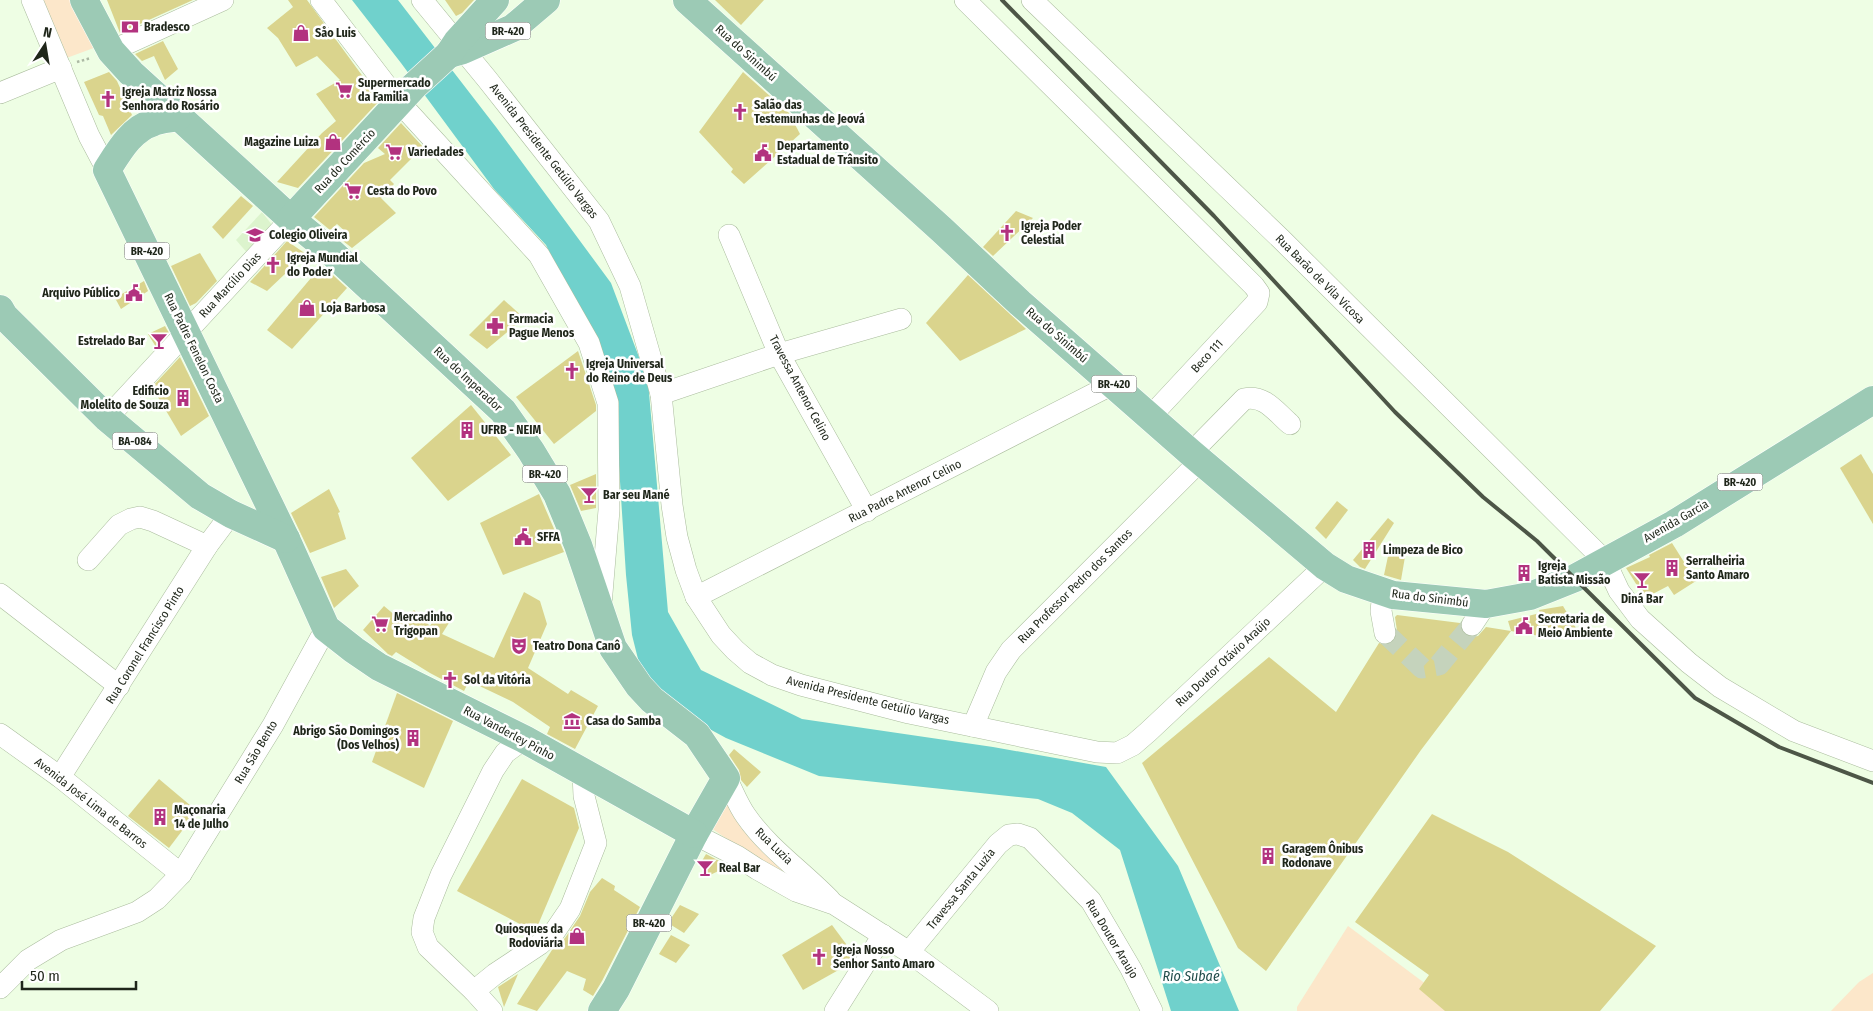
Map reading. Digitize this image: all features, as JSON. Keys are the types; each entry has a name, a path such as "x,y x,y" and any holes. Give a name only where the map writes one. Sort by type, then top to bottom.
{"main road":[{"name":"Rua do Imperador","path":"84,0 111,51 131,73 291,219 330,251 503,411 531,451 557,494 578,545 612,648 638,686 652,700 697,735 726,778"},
{"name":"BR-420","path":"454,51 513,28 546,0"},
{"name":"Rua do Sinimbú","path":"687,0 878,171 1020,303 1196,457 1325,566 1346,579 1393,595 1479,615 1553,588 1605,561"},
{"name":"BR-420","path":"406,94 454,51 494,1"},
{"path":"494,1 492,11 496,19 501,25 513,28"},
{"name":"Rua do Comércio","path":"291,219 406,94"},
{"path":"107,170 124,144 137,130 153,122 178,117"},
{"name":"Rua Padre Fenelon Costa","path":"107,170 286,539 326,628"},
{"name":"BA-084","path":"1,312 107,418 200,496 231,514 286,539"},
{"name":"Avenida Garcia","path":"1605,561 1674,524 1873,400"},
{"name":"Rua Vanderley Pinho","path":"326,628 379,667 524,739 694,834"},
{"name":"BR-420","path":"602,1011 616,989 694,834 726,778"}],"street":[{"name":"Rua Padre Fenelon Costa","path":"32,0 89,136 107,170"},
{"path":"111,51 223,0"},
{"path":"321,0 406,94 538,255 589,344 608,403 609,510 600,612"},
{"name":"Avenida Presidente Getúlio Vargas","path":"422,0 454,51 599,221 630,286 660,394 677,537 696,597 721,635 750,662 772,675 801,685 900,711 1097,752 1117,753"},
{"name":"Beco 111","path":"965,0 1259,293 1258,302 1150,417"},
{"name":"Rua Barão de Vila Vicosa","path":"1032,0 1281,239 1605,561 1620,591 1640,619 1689,663 1720,687 1794,731 1873,761"},
{"path":"0,93 61,68"},
{"name":"Rua Marcílio Dias","path":"107,418 291,219"},
{"name":"Travessa Antenor Celino","path":"729,235 779,354 867,511"},
{"path":"660,394 779,354 901,319"},
{"name":"Rua Padre Antenor Celino","path":"696,597 1114,384"},
{"name":"Rua Professor Pedro dos Santos","path":"973,726 996,672 1011,650 1196,457 1244,399 1253,396 1263,400 1290,424"},
{"name":"Rua Coronel Francisco Pinto","path":"60,777 207,546 231,514"},
{"path":"88,560 119,525 140,517 207,546"},
{"name":"Rua Doutor Otávio Araújo","path":"1117,753 1132,745 1148,732 1325,566"},
{"path":"1383,592 1381,610 1385,633"},
{"path":"0,594 119,686"},
{"name":"Rua São Bento","path":"0,988 28,960 61,940 136,912 157,899 181,874 273,725 326,628"},
{"name":"Avenida José Lima de Barros","path":"0,734 60,777 181,874"},
{"path":"492,1011 474,990 428,947 422,932 424,918 441,875 494,771 505,753 524,739"},
{"path":"474,990 555,932 570,909 596,844 584,796 583,773"},
{"name":"Rua Luzia","path":"726,778 745,815 765,840 807,876 834,904"},
{"name":"Rua Luzia","path":"694,834 737,856 757,870 796,891 834,904 910,952 988,1011"},
{"name":"Travessa Santa Luzia","path":"910,952 998,844 1008,835 1018,834"},
{"name":"Rua Doutor Araujo","path":"1018,834 1030,838 1041,848 1091,901 1131,969 1152,1011"},
{"path":"835,1011 883,935"}],"path":[{"path":"61,68 111,51"}],"shaded area":[{"path":"38,0 75,0 99,46 64,59"},
{"name":"Colegio Oliveira","path":"262,212 276,230 249,255 236,240"},
{"path":"724,800 805,892 711,828"},
{"path":"1348,926 1462,1011 1297,1011 1297,1007"},
{"path":"1873,973 1873,1011 1831,1011 1859,982"}],"water":[{"name":"Rio Subaé","path":"352,0 398,0 496,127 611,283 648,381 668,612 701,670 802,719 993,747 1106,767 1178,866 1239,1011 1171,1011 1120,850 1072,813 1038,799 819,776 726,738 682,714 641,671 632,635 618,450 609,371 546,245 494,189"}],"building":[{"name":"Bradesco","path":"107,0 193,0 120,33"},
{"path":"288,0 307,0 380,100 298,188 277,182 322,133 336,121 316,94 340,80 317,56 296,67 278,38 267,28 293,7"},
{"path":"445,0 474,0 462,13 456,16"},
{"path":"715,0 764,0 741,25"},
{"path":"163,41 178,69 165,80 154,56 142,61 135,54"},
{"name":"Igreja Matriz Nossa Senhora do Rosário","path":"109,72 117,81 132,115 111,135 103,116 99,115 84,82"},
{"path":"743,72 789,113 800,134 744,184 731,172 733,169 699,132"},
{"path":"401,123 423,147 390,180 394,184 381,198 396,213 352,248 343,241 348,234 337,224 330,230 314,217 364,163 385,154 378,148"},
{"path":"241,196 253,206 223,239 212,227"},
{"name":"Igreja Poder Celestial","path":"1016,211 1033,218 993,256 983,247"},
{"name":"Igreja Mundial do Poder","path":"287,241 306,254 267,291 250,282"},
{"path":"200,253 217,281 196,303 190,306 171,266"},
{"name":"Loja Barbosa","path":"322,265 347,288 292,349 267,330"},
{"path":"968,275 1026,329 960,361 926,323"},
{"name":"Arquivo Público","path":"144,281 148,291 121,309 115,298"},
{"name":"Farmacia Pague Menos","path":"504,300 524,318 487,349 469,335"},
{"name":"Estrelado Bar","path":"165,326 169,333 156,347 148,334"},
{"name":"Igreja Universal do Reino de Deus","path":"578,351 596,405 596,411 554,444 516,397"},
{"name":"Edificio Molelito de Souza","path":"180,357 209,416 181,436 152,387"},
{"name":"UFRB - NEIM","path":"471,405 511,455 448,501 411,458"},
{"path":"1861,454 1873,474 1873,524 1840,468"},
{"name":"Bar seu Mané","path":"596,474 596,508 581,511 570,485"},
{"path":"329,489 340,512 338,513 346,539 310,553 291,513"},
{"name":"SFFA","path":"539,494 564,552 503,575 480,523"},
{"path":"1337,501 1348,510 1326,539 1315,528"},
{"name":"Limpeza de Bico","path":"1388,518 1394,523 1365,569 1360,567 1353,560"},
{"path":"1672,543 1696,581 1674,595 1668,586 1645,598 1626,568 1650,557 1649,555"},
{"path":"1390,547 1406,551 1401,580 1384,575"},
{"path":"346,569 359,586 334,608 321,577"},
{"path":"524,592 540,601 547,624 528,668 568,694 571,690 598,706 575,749 547,734 550,727 513,702 469,681 464,691 396,652 392,656 388,654 363,630 384,606 403,622 414,610 430,626 439,612 452,618 442,634 494,658"},
{"path":"1563,606 1576,628 1551,638 1511,631 1508,621 1540,613 1539,610"},
{"name":"Garagem Ônibus Rodonave","path":"1397,615 1460,623 1461,631 1466,636 1471,637 1478,636 1486,627 1511,631 1421,750 1266,971 1238,948 1142,763 1269,657 1336,712 1379,643 1388,645 1397,638 1395,617"},
{"name":"Abrigo São Domingos (Dos Velhos)","path":"397,693 453,721 424,788 372,762"},
{"path":"734,749 761,772 747,787 741,780 739,770 729,755"},
{"name":"Maçonaria 14 de Julho","path":"159,779 197,811 169,848 128,816"},
{"path":"522,779 574,808 579,828 535,932 457,891"},
{"path":"1432,814 1508,852 1656,946 1600,1011 1445,1011 1419,989 1429,975 1355,922"},
{"path":"706,854 729,866 710,875 699,866"},
{"path":"602,878 615,886 614,890 640,907 593,996 583,990 586,979 567,971 537,1011 517,1004 552,950 565,938 580,916 590,892"},
{"path":"680,905 699,914 684,933 668,923"},
{"name":"Igreja Nosso Senhor Santo Amaro","path":"832,925 855,956 851,963 803,990 782,955"},
{"path":"671,935 690,945 676,963 659,954"},
{"path":"518,974 504,1007 498,987"}],"tunnel":[{"path":"1385,633 1422,668 1439,665 1472,625"}],"railway":[{"path":"1002,0 1214,216 1395,412 1483,497 1537,541 1695,698 1779,747 1873,783"}],"place":[{"name":"Bradesco","path":"130,27"},
{"name":"Såo Luis","path":"301,33"},
{"name":"Supermercado da Familia","path":"344,90"},
{"name":"Igreja Matriz Nossa Senhora do Rosário","path":"108,99"},
{"name":"Salão das Testemunhas de Jeová","path":"740,112"},
{"name":"Magazine Luiza","path":"333,142"},
{"name":"Variedades","path":"394,152"},
{"name":"Departamento Estadual de Trânsito","path":"763,153"},
{"name":"Cesta do Povo","path":"353,191"},
{"name":"Igreja Poder Celestial","path":"1007,233"},
{"name":"Colegio Oliveira","path":"255,235"},
{"name":"Igreja Mundial do Poder","path":"273,265"},
{"name":"Arquivo Público","path":"134,293"},
{"name":"Loja Barbosa","path":"307,308"},
{"name":"Farmacia Pague Menos","path":"495,326"},
{"name":"Estrelado Bar","path":"159,341"},
{"name":"Igreja Universal do Reino de Deus","path":"572,371"},
{"name":"Edificio Molelito de Souza","path":"183,398"},
{"name":"UFRB - NEIM","path":"467,430"},
{"name":"Bar seu Mané","path":"589,495"},
{"name":"SFFA","path":"523,537"},
{"name":"Limpeza de Bico","path":"1369,550"},
{"name":"Serralheiria Santo Amaro","path":"1672,568"},
{"name":"Igreja Batista Missão","path":"1524,573"},
{"name":"Diná Bar","path":"1642,580"},
{"name":"Mercadinho Trigopan","path":"380,624"},
{"name":"Secretaria de Meio Ambiente","path":"1524,626"},
{"name":"Teatro Dona Canô","path":"519,646"},
{"name":"Sol da Vitória","path":"450,680"},
{"name":"Casa do Samba","path":"572,721"},
{"name":"Abrigo São Domingos (Dos Velhos)","path":"413,738"},
{"name":"Maçonaria 14 de Julho","path":"160,817"},
{"name":"Garagem Ônibus Rodonave","path":"1268,856"},
{"name":"Real Bar","path":"705,868"},
{"name":"Quiosques da Rodoviária","path":"577,936"},
{"name":"Igreja Nosso Senhor Santo Amaro","path":"819,957"}]}
